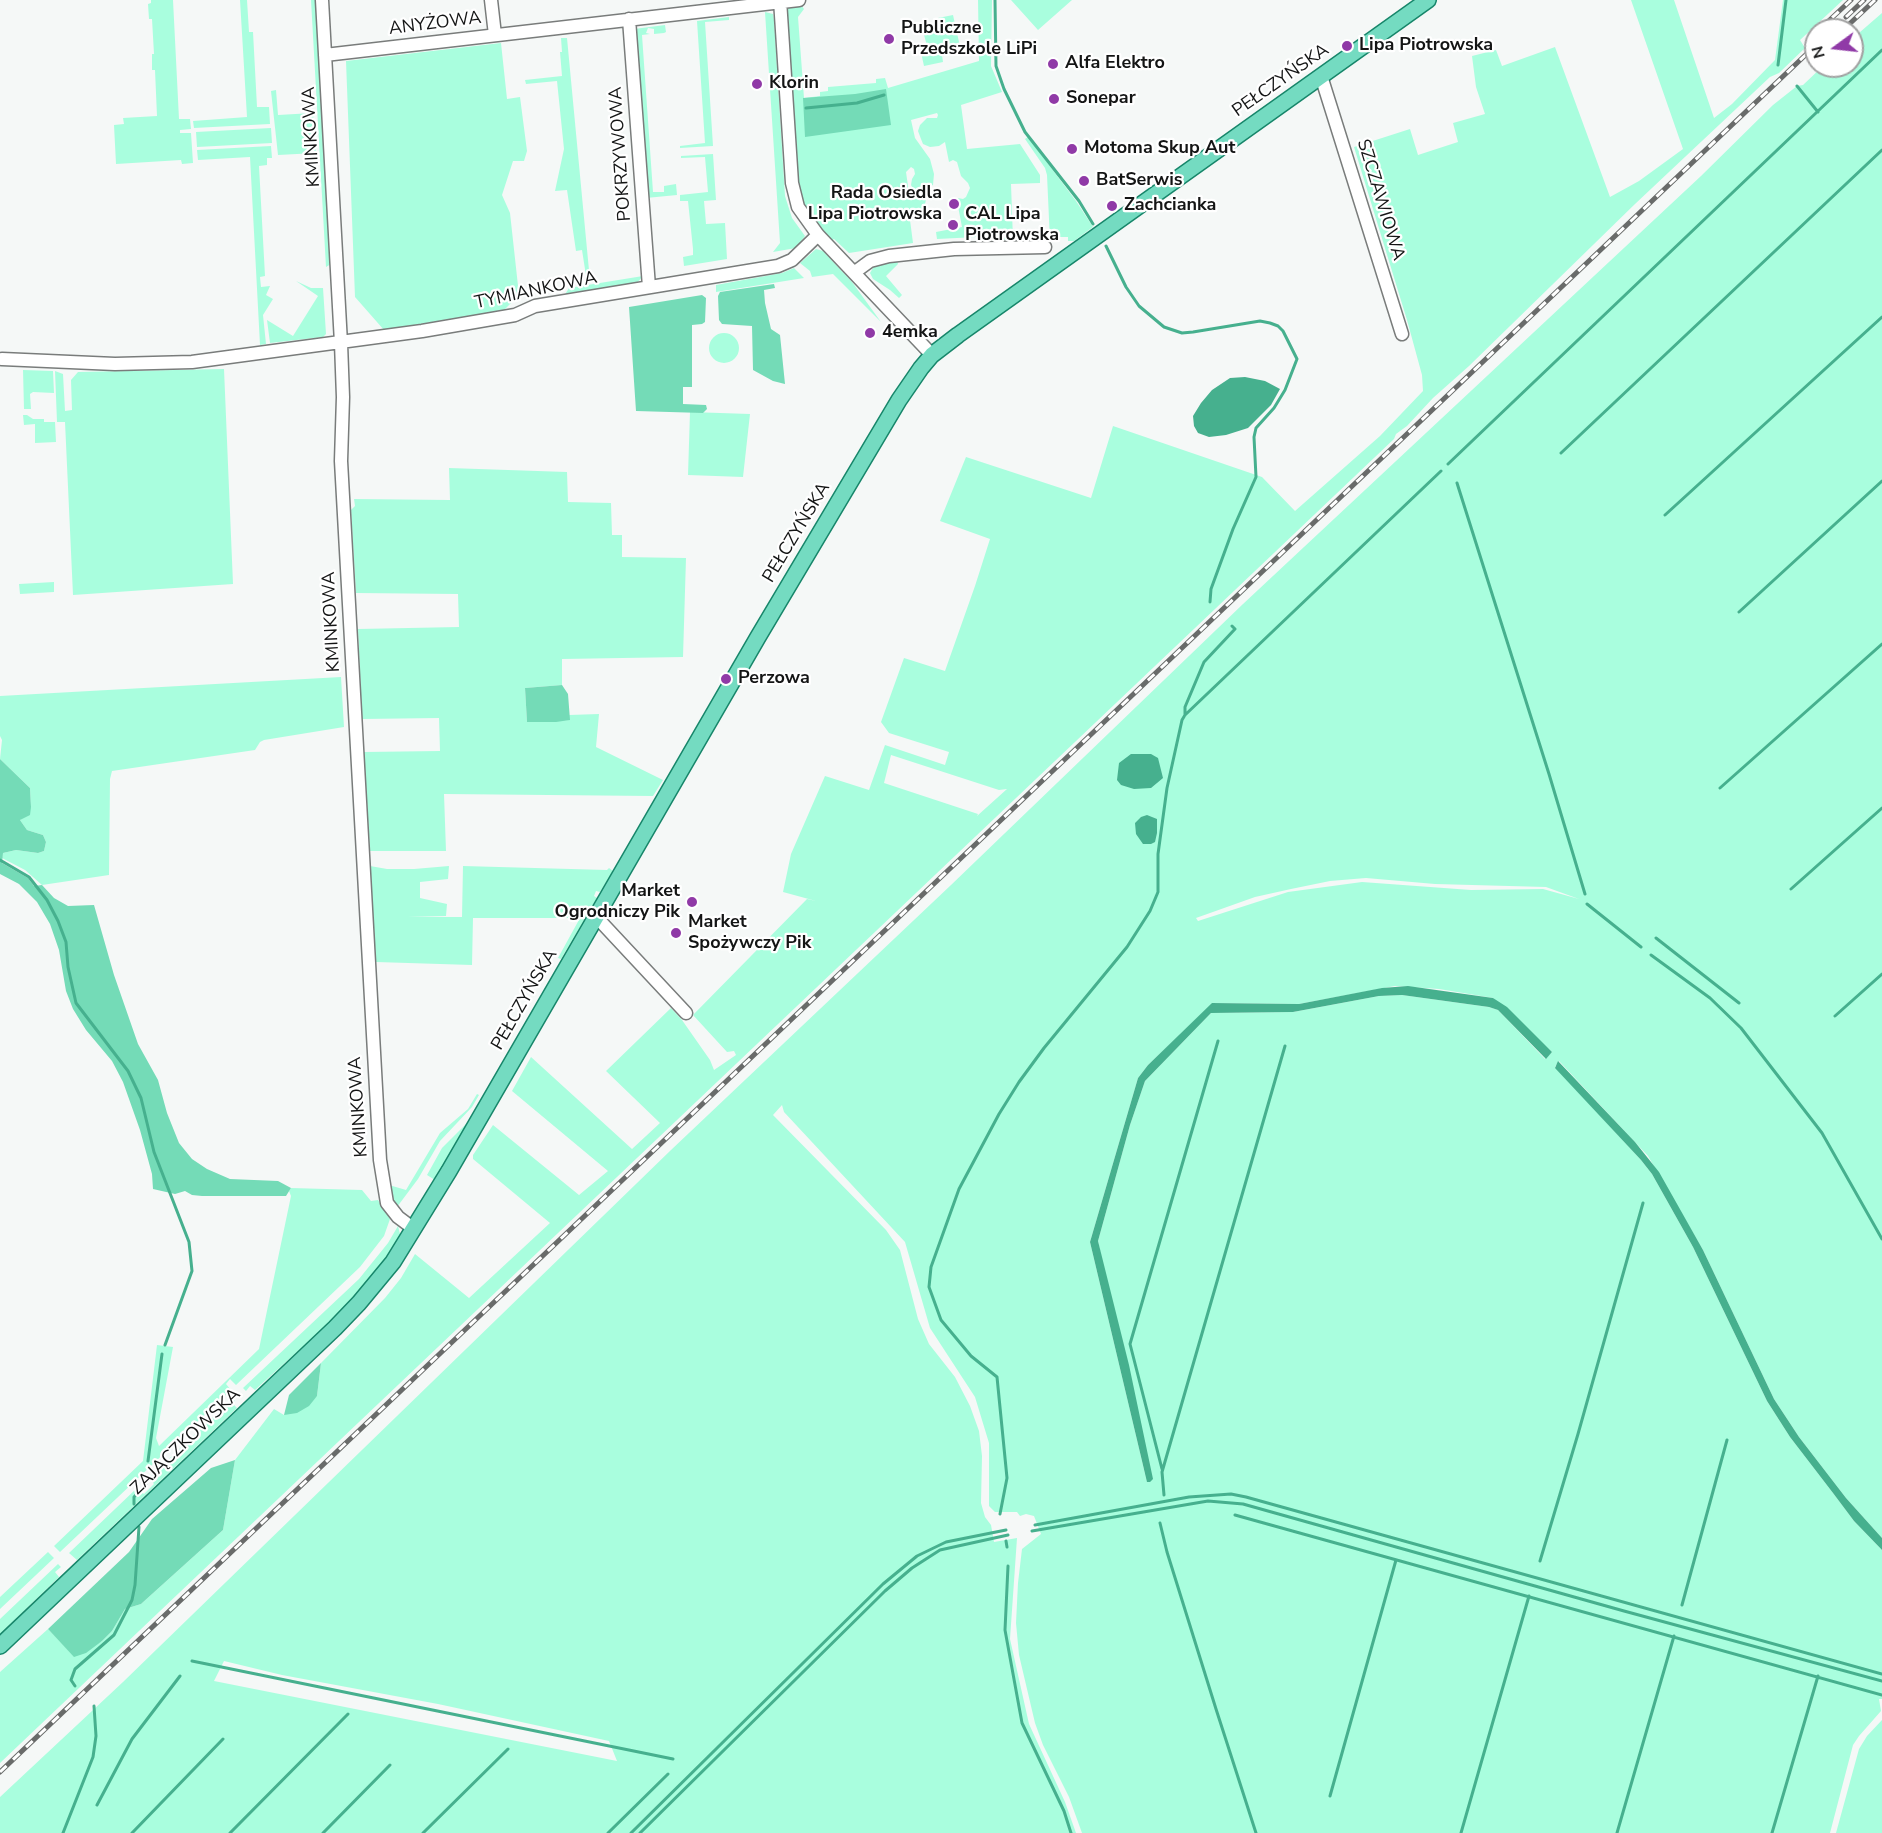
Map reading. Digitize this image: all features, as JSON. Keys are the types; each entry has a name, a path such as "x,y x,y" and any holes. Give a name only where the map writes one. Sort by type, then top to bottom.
{"main road":[{"name":"PEŁCZYŃSKA","path":"393,1262 761,632 893,410 921,368 932,355 958,335 1428,0"},
{"name":"ZAJĄCZKOWSKA","path":"0,1646 334,1328 359,1303 393,1262"}],"street":[{"name":"KMINKOWA","path":"322,0 341,343 343,397 341,461 380,1160 387,1203 398,1217 414,1229"},
{"path":"490,0 495,35"},
{"name":"ANYŻOWA","path":"325,55 799,0"},
{"path":"780,1 793,189 800,211 818,235 932,355"},
{"name":"POKRZYWOWA","path":"629,19 649,287"},
{"name":"SZCZAWIOWA","path":"1321,76 1402,334"},
{"name":"TYMIANKOWA","path":"2,359 115,364 192,362 341,343 515,315 535,306 784,264 792,260 818,235"},
{"path":"855,272 868,262 889,256 948,249 1045,247"},
{"path":"594,918 602,923 686,1013"}],"shaded area":[{"path":"151,0 173,0 179,119 190,119 191,129 180,130 180,133 191,133 193,163 182,164 181,160 116,164 114,125 124,124 123,118 157,116 155,70 152,70 152,54 154,54 152,19 149,19 148,4"},
{"path":"240,0 247,0 249,32 253,32 257,107 269,107 270,124 194,128 193,121 247,117"},
{"path":"311,0 318,0 331,264 326,267"},
{"path":"978,0 992,0 991,66 1002,92 961,105 967,149 1020,144 1040,175 1040,183 1011,184 1013,240 977,240 977,237 937,239 936,232 962,227 957,201 958,198 966,197 970,188 961,176 957,162 953,160 949,162 945,142 939,146 930,147 923,144 918,131 920,125 927,118 937,118 937,113 911,120 915,138 930,159 934,174 933,185 924,191 918,191 911,185 915,174 914,169 911,167 906,172 909,193 913,196 921,195 926,199 924,210 919,214 919,220 910,220 913,243 849,253 834,239 831,241 809,216 801,200 798,185 787,10 791,6 801,5 804,9 798,17 804,98 820,96 820,92 828,91 828,87 876,83 876,79 885,78 888,88 979,61"},
{"path":"1011,0 1072,0 1038,30"},
{"path":"1631,0 1674,0 1714,118 1732,104 1775,60 1783,0 1843,0 1824,18 1804,18 1804,36 1800,40 1804,49 1779,73 1770,77 1635,204 1469,366 1433,398 1407,426 1396,434 1394,439 0,1763 0,1672 48,1629 74,1656 102,1641 112,1631 125,1609 141,1604 223,1530 235,1460 274,1409 284,1415 317,1396 321,1363 385,1298 401,1278 415,1254 469,1298 550,1223 473,1159 473,1155 493,1125 579,1195 608,1171 512,1091 531,1057 632,1149 660,1123 606,1071 671,1008 710,1060 714,1070 736,1055 734,1051 727,1052 693,1015 807,899 816,901 783,892 791,854 825,776 869,790 885,745 945,765 949,752 889,733 881,722 904,658 945,671 975,586 990,539 940,521 966,457 1091,498 1113,426 1262,477 1295,511 1380,436 1423,391 1422,375 1407,320 1354,147 1410,129 1418,155 1458,142 1453,123 1485,114 1476,87 1472,56 1496,50 1502,66 1555,47 1610,197 1639,181 1683,149","holes":["891,755 999,790 1007,789 977,816 978,814 884,783"]},
{"path":"765,12 773,14 774,20 785,196 792,218 805,236 796,248 773,252 780,243"},
{"path":"1882,13 1882,1538 1846,1498 1799,1437 1774,1399 1703,1250 1648,1156 1559,1061 1555,1067 1652,1174 1693,1247 1767,1401 1790,1437 1854,1521 1882,1550 1882,1699 1879,1699 1881,1711 1853,1745 1830,1833 1082,1833 1069,1797 1043,1745 1035,1723 1019,1655 1016,1623 1022,1549 1041,1534 1034,1516 1026,1514 1020,1516 1017,1512 995,1512 989,1506 989,1443 975,1397 930,1328 905,1242 784,1112 782,1105 773,1115 886,1230 900,1250 918,1319 929,1344 955,1377 970,1406 979,1431 982,1456 981,1503 985,1517 991,1525 994,1542 1017,1538 1010,1639 1029,1724 1065,1802 1076,1833 0,1833 0,1797 123,1682 671,1150 1243,604 1701,176 1773,105 1797,86 1803,85 1810,78 1864,78 1864,29","holes":["1366,878 1435,884 1546,887 1579,899 1543,889 1471,890 1362,882 1288,892 1198,921 1196,918 1255,897 1330,881","1395,986 1439,989 1493,998 1552,1052 1545,1059 1498,1010 1489,1007 1402,995 1379,996 1293,1012 1211,1013 1145,1081 1130,1125 1098,1241 1147,1482 1090,1242 1138,1078 1148,1065 1213,1003 1299,1004","224,1661 282,1675 438,1704 609,1741 617,1761 214,1681"]},
{"path":"953,15 961,51 942,55 943,62 924,66 920,48 927,46 923,31 935,28 933,19"},
{"path":"729,17 729,20 705,22 713,146 680,148 680,146 705,143 697,21"},
{"path":"665,25 666,32 664,33 654,34 654,29 648,28 646,33 650,34 642,35 653,192 664,192 664,186 676,184 677,195 646,198 634,29"},
{"path":"561,38 567,38 590,281 587,282 582,250 576,251 567,190 555,191 564,149 557,81 526,84 525,80 562,76"},
{"path":"501,43 507,99 520,97 527,151 524,161 513,161 502,195 510,213 519,295 504,310 384,330 355,297 346,61"},
{"path":"886,89 891,125 805,137 803,98"},
{"path":"276,90 278,115 313,113 316,153 278,155 271,91"},
{"path":"271,128 272,143 197,147 196,132"},
{"path":"1028,137 1093,227 1074,241 1068,241 1068,237 1055,237 1055,241 1050,241 1047,175 1045,168 1025,139"},
{"path":"271,146 272,158 267,158 267,165 259,166 265,276 260,277 261,287 270,286 266,295 273,299 263,315 266,344 260,345 250,157 198,160 197,150"},
{"path":"713,154 716,200 704,201 706,224 725,223 727,259 684,266 683,257 693,255 693,249 688,201 680,201 680,195 708,192 705,157 681,158 681,156"},
{"path":"816,249 823,251 852,282 881,322 833,274 812,277 810,271 800,263"},
{"path":"897,260 898,264 886,276 902,295 899,298 873,279 870,273 873,268 871,266"},
{"path":"794,268 804,278 716,292 716,285 782,273"},
{"path":"643,276 636,284 564,296 569,288"},
{"path":"296,281 311,288 323,288 326,334 323,337 270,343 267,320 293,336 318,296"},
{"path":"774,284 775,288 764,290 765,303 771,329 780,335 785,384 773,381 753,370 752,326 722,324 719,320 718,296 720,292"},
{"path":"702,295 706,298 705,322 692,325 692,387 683,387 683,404 706,405 707,409 703,413 636,411 629,307"},
{"path":"724,333 735,337 739,348 735,359 724,363 713,359 709,348 713,337"},
{"path":"224,369 233,584 73,595 65,422 57,422 55,371 63,374 65,411 72,410 71,380 78,372"},
{"path":"23,370 53,371 54,393 33,392 30,394 31,409 24,409"},
{"path":"1245,377 1265,381 1280,389 1271,405 1248,428 1226,435 1209,437 1198,433 1194,426 1193,416 1201,403 1212,390 1230,378"},
{"path":"690,412 750,414 743,477 688,475"},
{"path":"23,415 33,419 44,419 44,422 55,422 56,442 35,443 35,424 24,425"},
{"path":"449,468 567,472 568,502 611,503 612,535 622,535 622,557 686,558 683,657 562,659 562,685 525,688 527,722 569,720 569,715 599,714 596,747 663,780 653,796 444,794 446,851 370,851 364,752 440,751 439,718 362,719 358,629 459,627 458,594 356,593 351,510 355,506 354,499 450,500"},
{"path":"54,582 54,592 20,594 19,584"},
{"path":"341,677 344,727 264,740 255,750 112,771 109,875 42,885 25,870 2,858 3,853 16,850 38,853 44,851 46,842 43,835 27,830 20,820 31,807 30,788 0,759 2,740 0,736 0,696"},
{"path":"562,685 568,694 570,720 527,722 525,688"},
{"path":"1131,754 1151,754 1158,758 1163,778 1151,788 1134,789 1121,785 1117,780 1119,763"},
{"path":"0,759 30,788 30,815 20,820 27,830 43,835 46,842 44,851 38,853 16,850 3,853 2,863 28,878 34,886 42,885 54,898 68,906 94,905 114,975 138,1044 158,1080 167,1113 179,1143 192,1159 207,1169 230,1179 278,1181 291,1188 286,1196 202,1196 192,1195 185,1191 175,1194 153,1189 152,1174 140,1130 123,1082 112,1061 86,1030 73,1009 66,991 59,950 50,924 37,902 19,884 0,874"},
{"path":"1147,815 1157,819 1157,833 1155,842 1143,844 1136,834 1135,823"},
{"path":"370,866 387,869 414,869 449,866 448,879 420,882 420,898 447,904 446,916 408,917 462,917 463,866 607,870 609,868 613,871 600,892 596,891 594,896 597,898 561,959 558,958 580,918 473,918 472,965 376,962"},
{"path":"1408,986 1493,998 1507,1007 1552,1052 1546,1059 1498,1010 1489,1007 1402,995 1379,996 1293,1012 1211,1013 1145,1081 1130,1125 1098,1241 1129,1365 1153,1479 1147,1482 1090,1242 1138,1078 1148,1065 1212,1003 1299,1004 1382,988"},
{"path":"1558,1061 1635,1142 1659,1172 1703,1250 1774,1399 1799,1437 1846,1498 1882,1538 1882,1550 1854,1521 1790,1437 1767,1401 1693,1247 1652,1174 1555,1068"},
{"path":"477,1094 479,1095 472,1107 440,1141 418,1179 397,1207 389,1185 406,1190 440,1133 468,1109"},
{"path":"469,1121 435,1180 427,1175 442,1148"},
{"path":"291,1188 362,1190 371,1201 378,1200 390,1219 384,1236 360,1267 236,1385 230,1379 226,1384 231,1390 60,1552 54,1546 143,1461 157,1345 173,1347 156,1438 159,1446 259,1349"},
{"path":"398,1226 400,1234 397,1246 357,1293 332,1320 255,1390 250,1386 246,1391 243,1388 359,1279 388,1243"},
{"path":"321,1363 317,1396 309,1406 297,1413 284,1415 289,1395"},
{"path":"233,1398 235,1401 233,1404 237,1408 77,1560 69,1553 137,1488 144,1494 154,1484 149,1478"},
{"path":"235,1460 223,1530 141,1604 125,1609 112,1631 102,1641 86,1653 74,1657 48,1629 129,1552 152,1519 211,1468"},
{"path":"48,1552 54,1558 0,1609 0,1597"},
{"path":"58,1564 61,1567 55,1572 59,1577 0,1634 0,1619"},
{"path":"1882,1720 1882,1833 1836,1833 1859,1749 1867,1736"}],"waterway":[{"path":"995,0 996,66 1004,89 1025,132 1079,201 1093,224"},
{"path":"1778,65 1786,0"},
{"path":"1448,464 1882,50"},
{"path":"1797,86 1818,112"},
{"path":"806,108 857,103 884,95"},
{"path":"1561,453 1882,150"},
{"path":"1106,246 1126,287 1139,306 1164,327 1182,333 1260,321 1270,323 1283,331 1297,359 1285,390 1274,408 1256,428 1254,437 1256,477 1233,529 1211,589 1210,602"},
{"path":"1665,515 1882,317"},
{"path":"1000,1514 1007,1478 997,1377 971,1356 941,1320 929,1287 931,1267 959,1189 1019,1082 1127,947 1150,911 1158,892 1158,854 1167,788 1185,715 1441,471"},
{"path":"1739,612 1882,481"},
{"path":"1457,483 1585,894"},
{"path":"1185,715 1185,707 1204,662 1235,629 1232,626"},
{"path":"1720,788 1882,644"},
{"path":"1791,889 1882,808"},
{"path":"0,860 29,877 47,900 66,942 68,967 76,1003 128,1071 141,1098 154,1152 189,1242 192,1271 165,1345"},
{"path":"1587,904 1641,947"},
{"path":"1656,938 1739,1003"},
{"path":"1651,955 1710,998 1741,1028 1822,1133 1882,1239"},
{"path":"1835,1016 1882,974"},
{"path":"1162,1469 1130,1344 1218,1041"},
{"path":"1164,1495 1162,1472 1285,1046"},
{"path":"1540,1561 1643,1203"},
{"path":"148,1461 162,1354"},
{"path":"1682,1605 1727,1440"},
{"path":"134,1504 134,1497 146,1484"},
{"path":"1035,1525 1189,1497 1231,1494 1882,1674"},
{"path":"1032,1531 1208,1501 1243,1504 1882,1681"},
{"path":"1235,1515 1882,1695"},
{"path":"1160,1523 1167,1552 1256,1833"},
{"path":"75,1686 71,1680 75,1669 114,1635 132,1600 139,1527"},
{"path":"631,1833 883,1584 917,1556 946,1542 1006,1530"},
{"path":"640,1833 885,1591 912,1568 940,1550 1008,1535"},
{"path":"1006,1541 1007,1547"},
{"path":"1330,1796 1396,1560"},
{"path":"1008,1566 1005,1630 1022,1723 1064,1811 1071,1833"},
{"path":"1461,1833 1529,1596"},
{"path":"1617,1833 1674,1636"},
{"path":"192,1661 673,1759"},
{"path":"97,1805 132,1739 180,1676"},
{"path":"1772,1833 1818,1676"},
{"path":"63,1833 93,1757 96,1736 94,1706"},
{"path":"230,1833 348,1714"},
{"path":"132,1833 223,1739"},
{"path":"423,1833 508,1749"},
{"path":"323,1833 390,1765"},
{"path":"608,1833 668,1774"}],"railway":[{"path":"1832,18 1851,0"},
{"path":"1846,17 1864,0"},
{"path":"1856,18 1875,0"},
{"path":"0,1772 1804,56"}],"place":[{"name":"Publiczne Przedszkole LiPi","path":"889,39"},
{"name":"Lipa Piotrowska","path":"1347,46"},
{"name":"Alfa Elektro","path":"1053,64"},
{"name":"Klorin","path":"757,84"},
{"name":"Sonepar","path":"1054,99"},
{"name":"Motoma Skup Aut","path":"1072,149"},
{"name":"BatSerwis","path":"1084,181"},
{"name":"Rada Osiedla Lipa Piotrowska","path":"954,204"},
{"name":"Zachcianka","path":"1112,206"},
{"name":"CAL Lipa Piotrowska","path":"953,225"},
{"name":"4emka","path":"870,333"},
{"name":"Perzowa","path":"726,679"},
{"name":"Market Ogrodniczy Pik","path":"692,902"},
{"name":"Market Spożywczy Pik","path":"676,933"}]}
